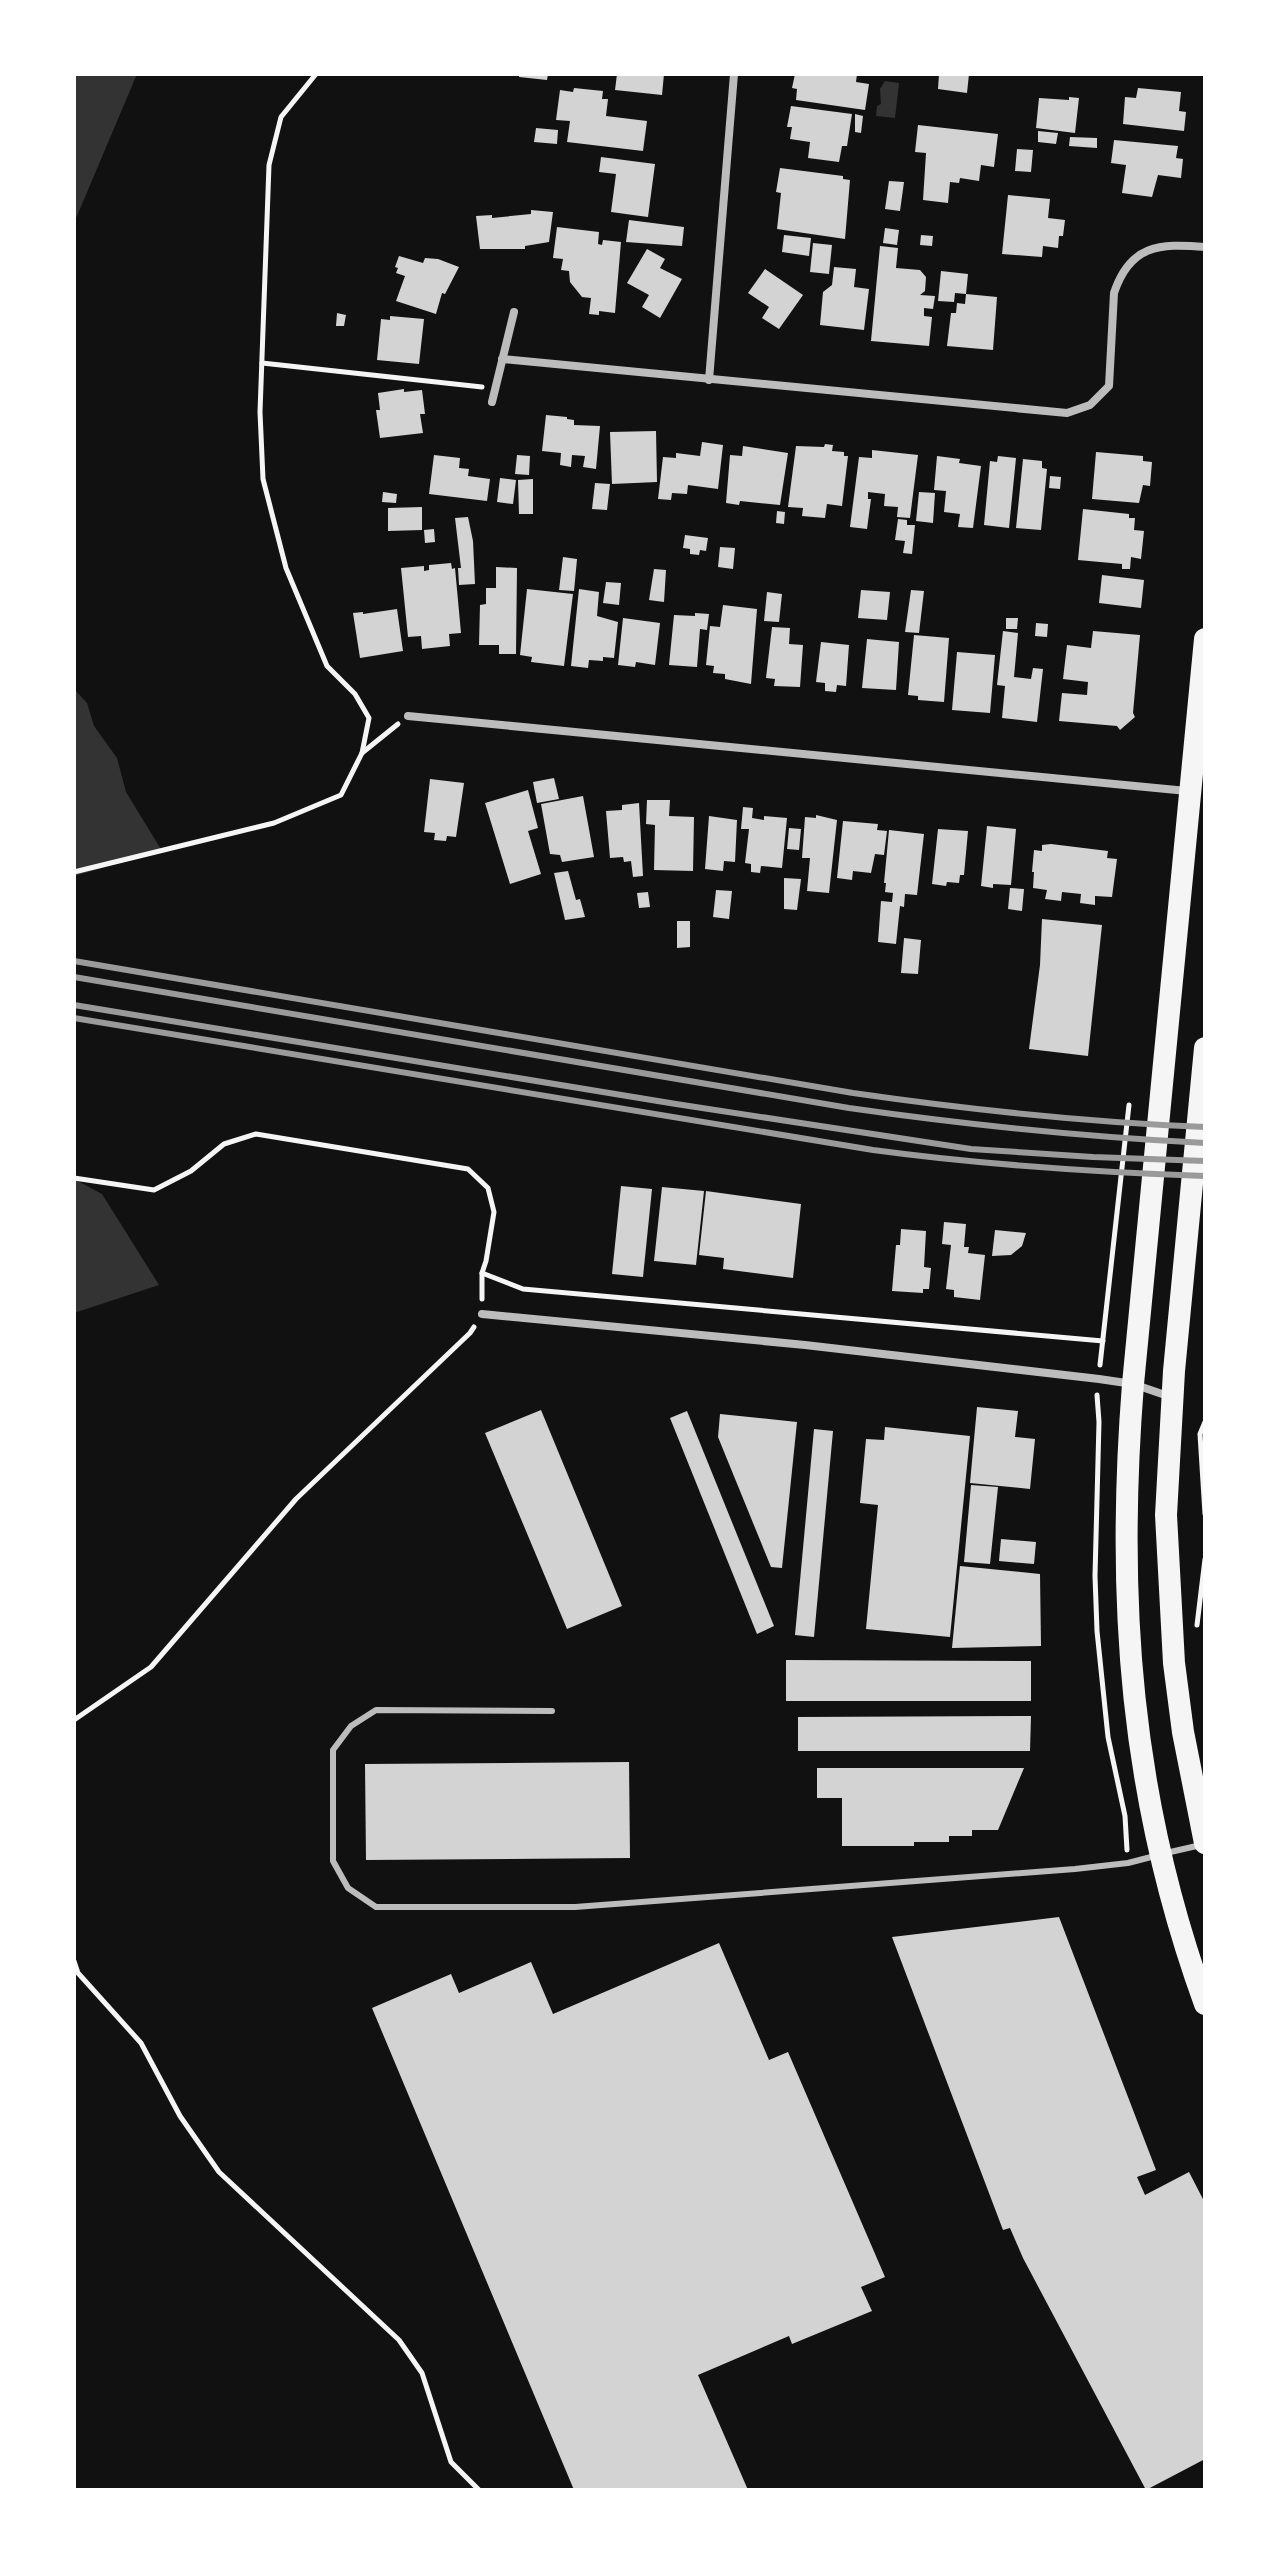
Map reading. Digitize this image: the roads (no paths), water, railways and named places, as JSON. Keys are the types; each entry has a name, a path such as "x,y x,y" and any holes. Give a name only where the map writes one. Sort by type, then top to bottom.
{"highway":[{"path":"1205,639 1198,784 1151,1186 1133,1384 1125,1530 1129,1665 1145,1786 1160,1854 1205,2004"},
{"path":"1205,1048 1172,1397 1166,1515 1169,1609 1183,1732 1205,1844"}],"street":[{"path":"709,380 734,74"},
{"path":"502,359 1047,413 1080,410 1090,405 1109,386 1114,293 1125,268 1138,255 1160,247 1205,247"},
{"path":"492,402 514,312"},
{"path":"408,716 1198,784"},
{"path":"482,1314 805,1345 1133,1384 1172,1397"}],"lane":[{"path":"552,1711 376,1710 351,1726 333,1750 333,1861 348,1888 376,1907 575,1907 1075,1869 1128,1863 1205,1844"}],"railway":[{"path":"74,961 853,1093 1028,1114 1205,1127"},
{"path":"74,977 849,1108 1027,1130 1205,1143"},
{"path":"74,1005 971,1149 1205,1161"},
{"path":"74,1018 873,1150 1039,1167 1205,1176"}]}
